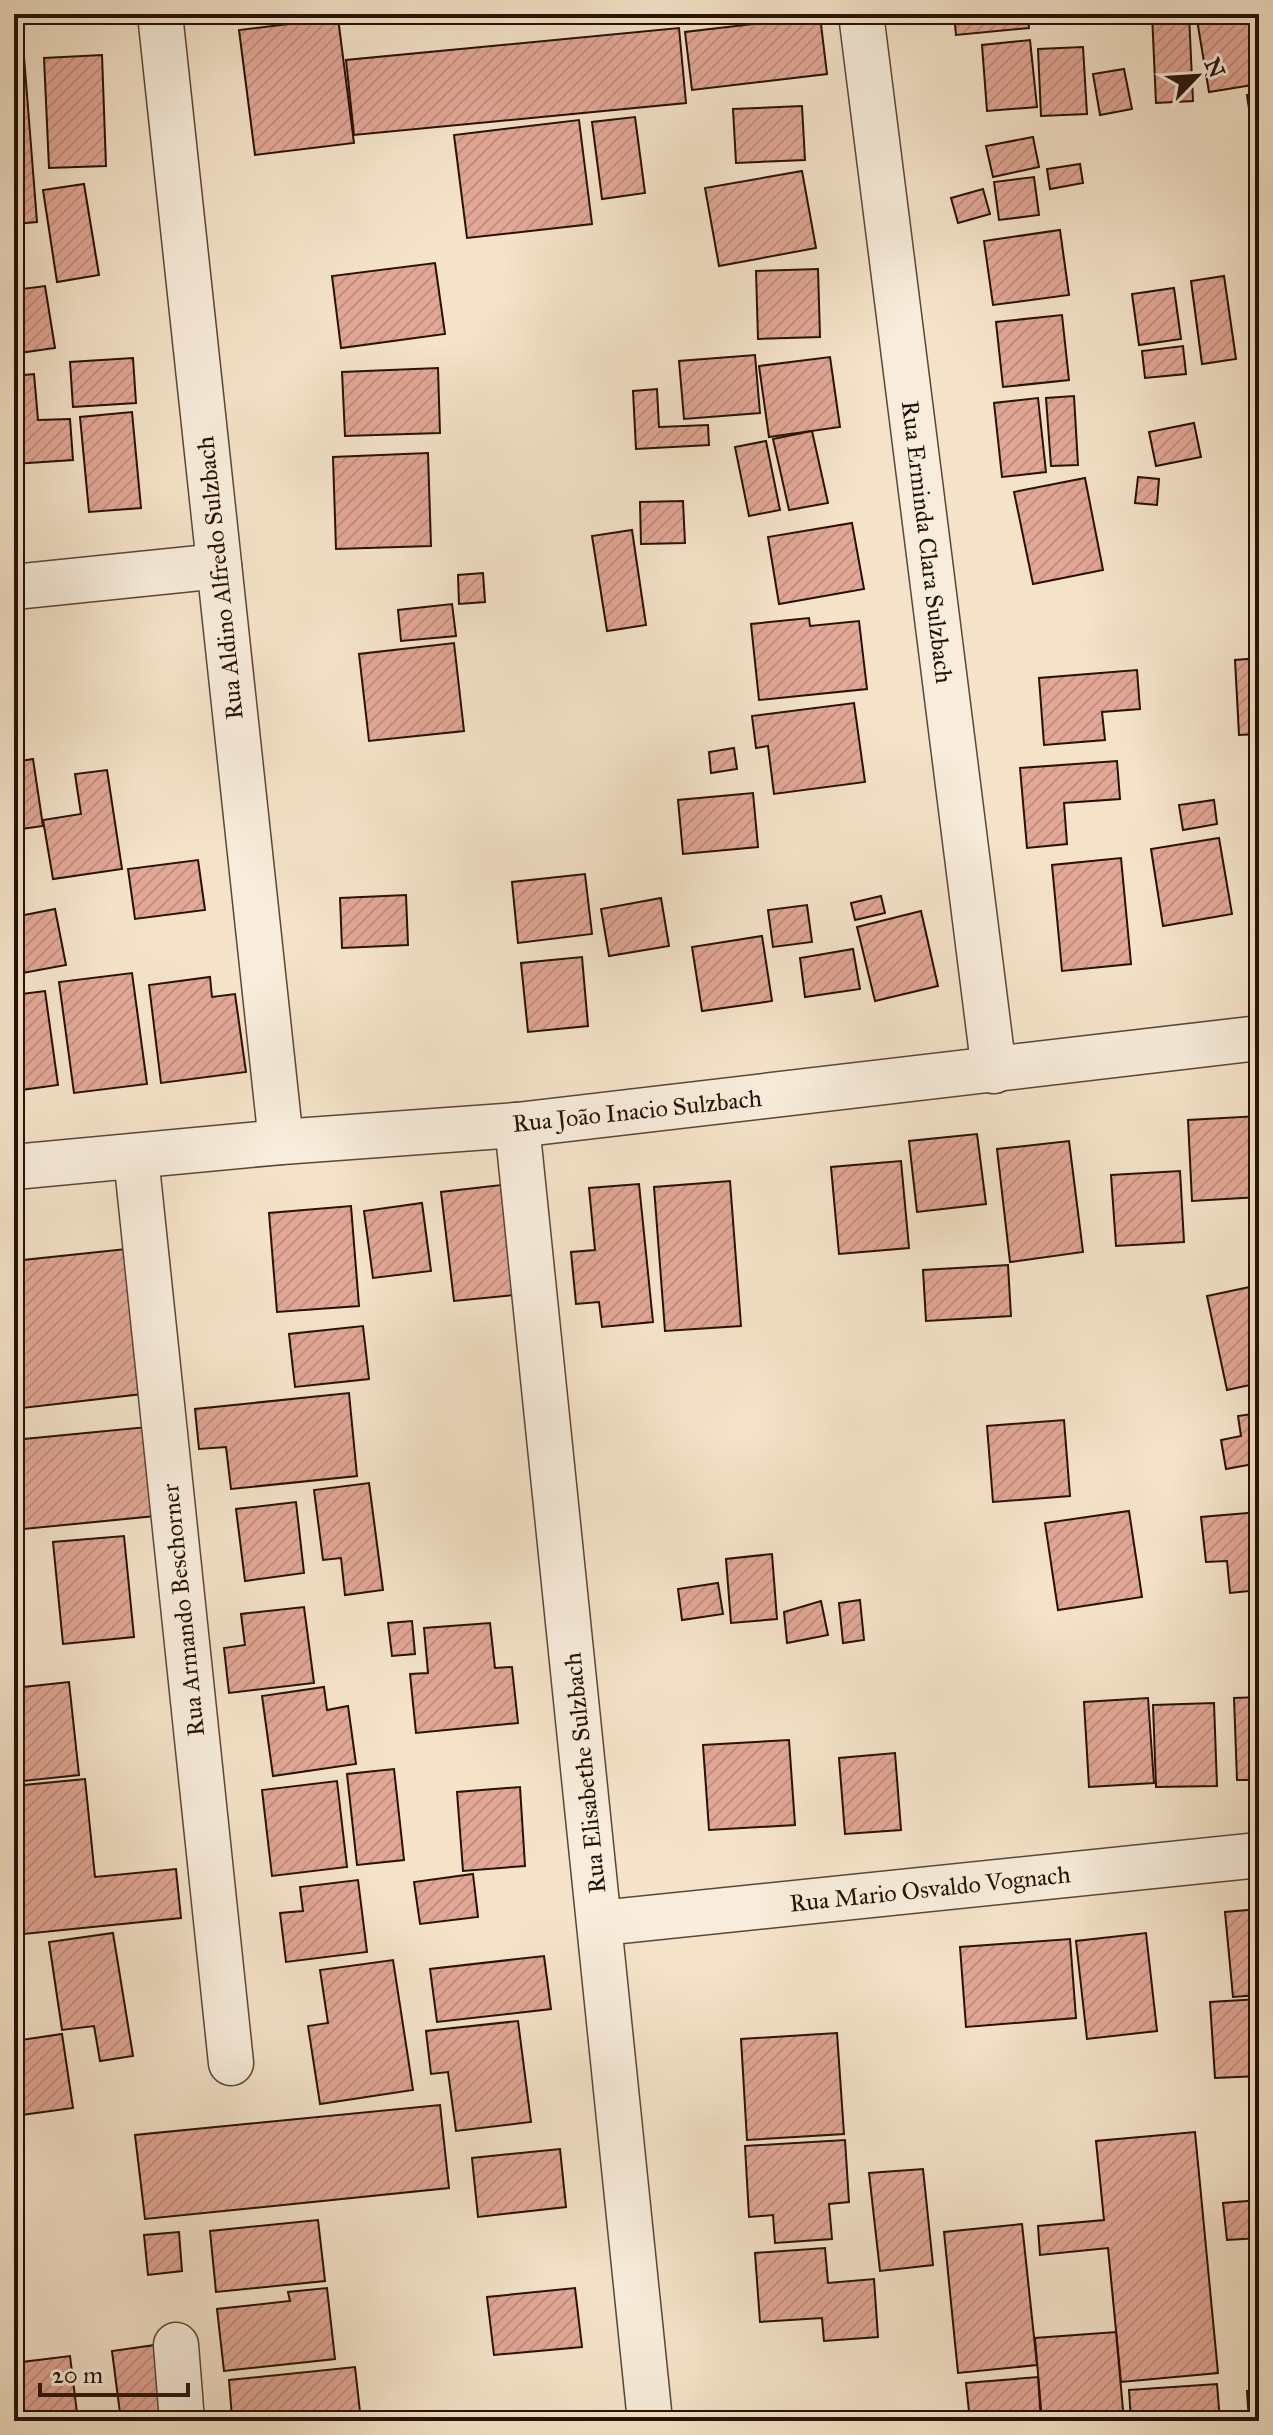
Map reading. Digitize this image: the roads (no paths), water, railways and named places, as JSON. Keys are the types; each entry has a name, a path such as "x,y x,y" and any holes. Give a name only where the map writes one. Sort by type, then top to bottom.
{"street":[{"name":"Rua Aldino Alfredo Sulzbach","path":"160,14 281,1142"},
{"name":"Rua Erminda Clara Sulzbach","path":"861,14 994,1071"},
{"path":"14,587 219,566"},
{"name":"Rua João Inacio Sulzbach","path":"14,1167 281,1142 517,1125 1259,1038"},
{"name":"Rua Elisabethe Sulzbach","path":"517,1125 650,2421"},
{"name":"Rua Armando Beschorner","path":"136,1157 231,2063"},
{"name":"Rua Mario Osvaldo Vognach","path":"601,1923 1259,1855"},
{"path":"176,2345 182,2421"}]}
